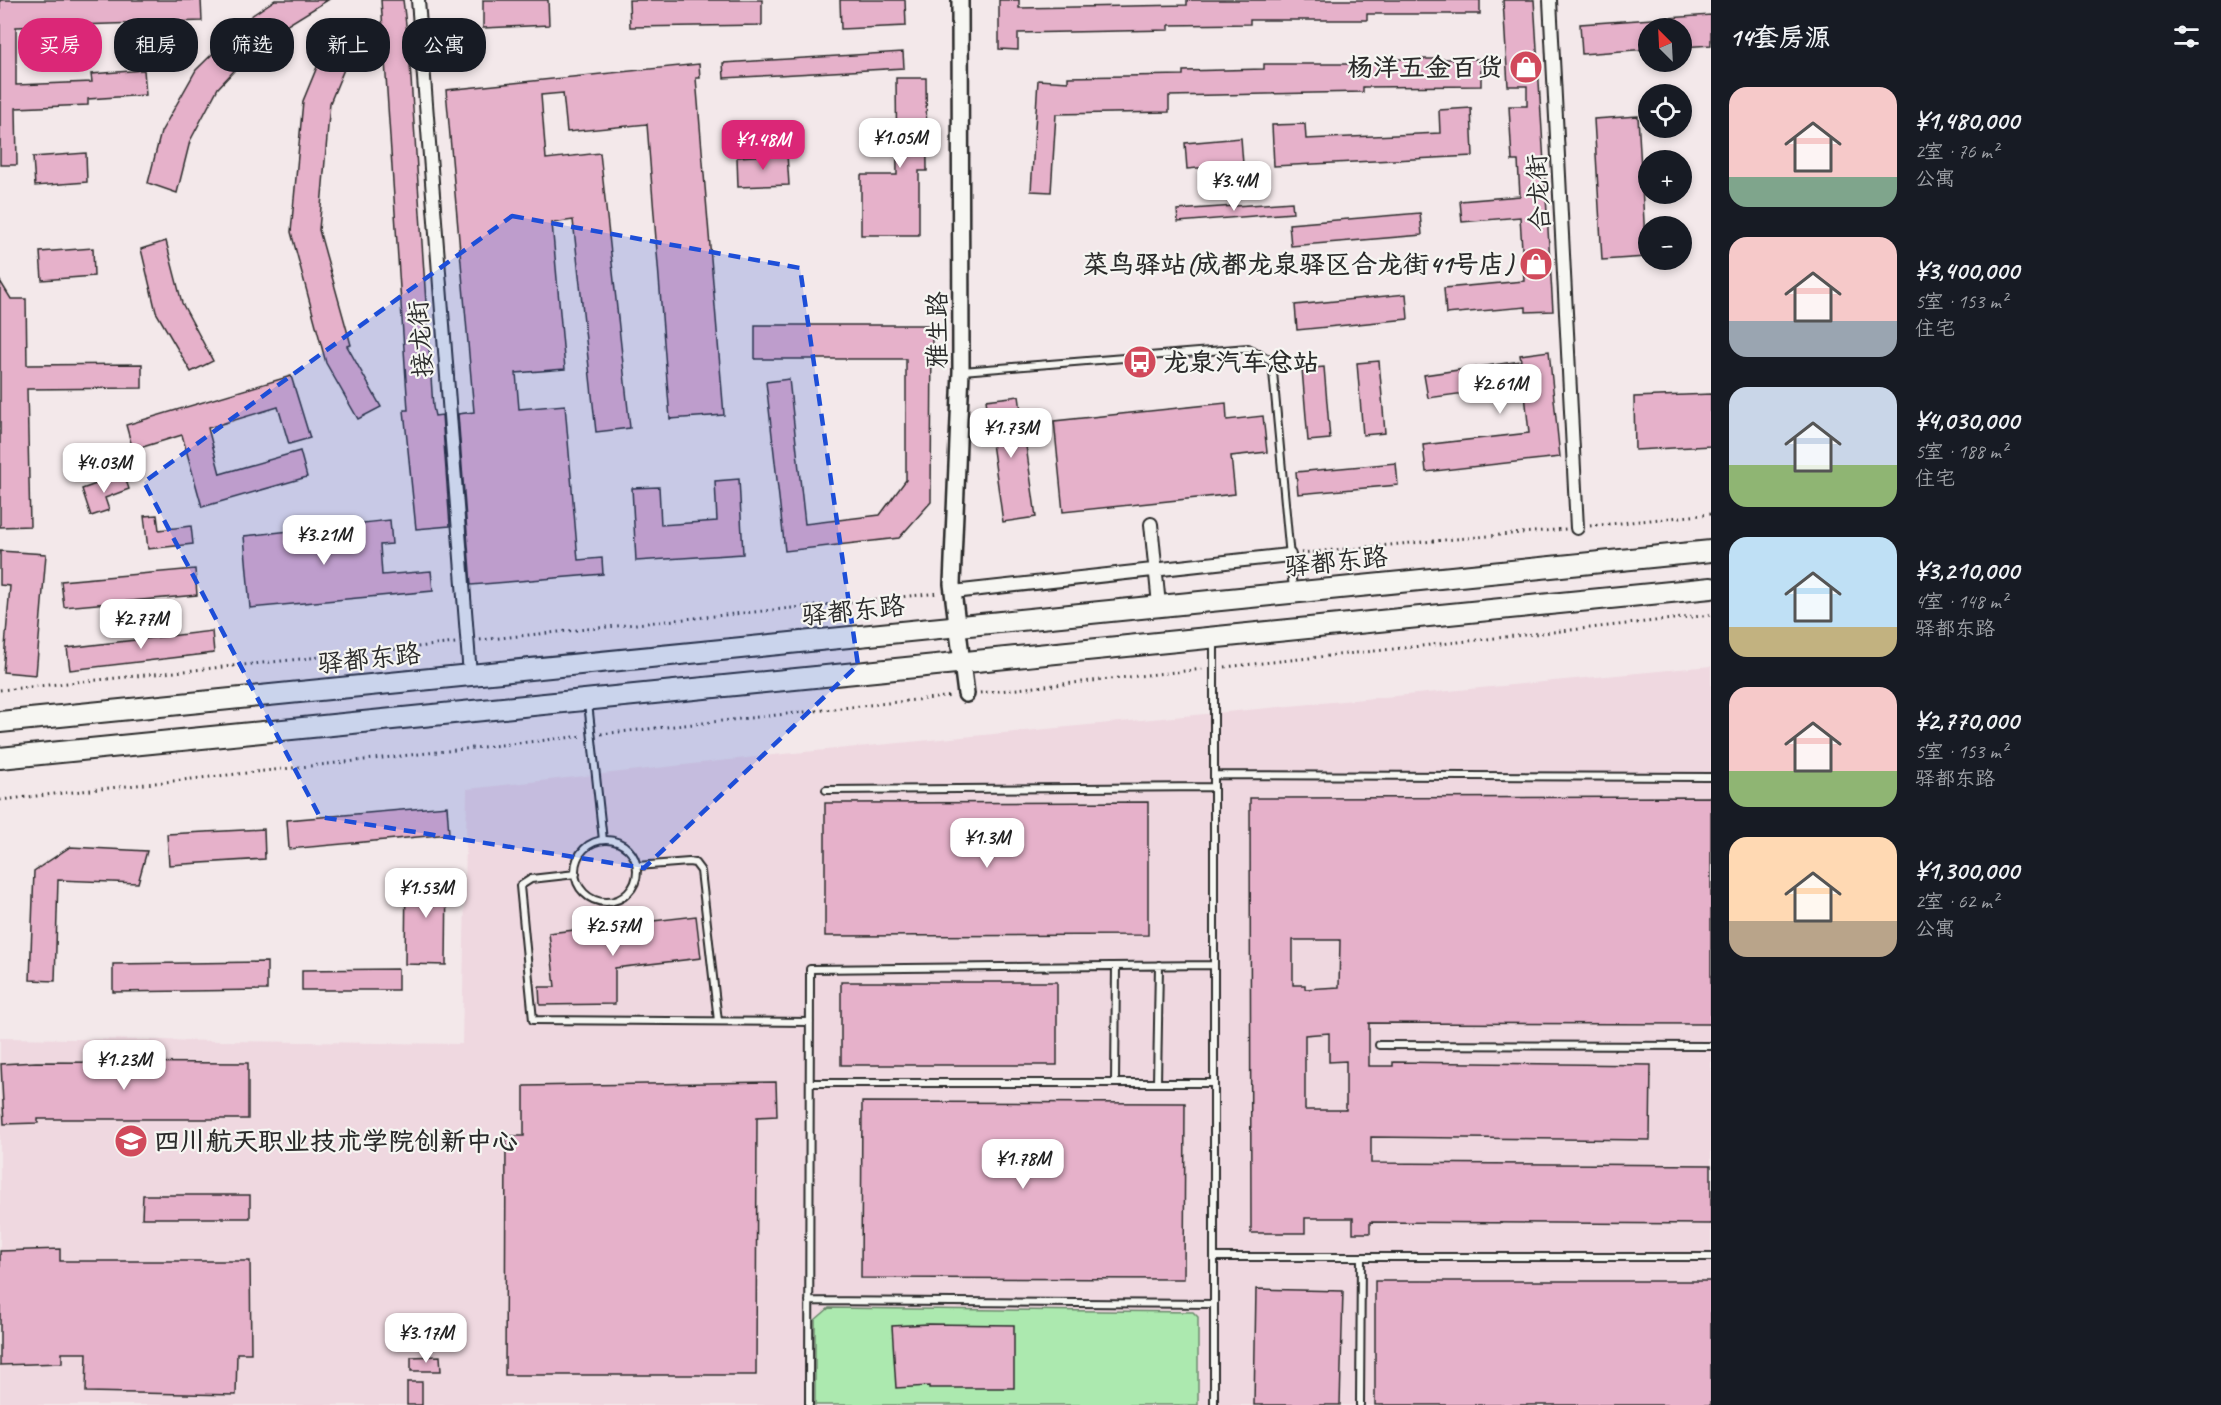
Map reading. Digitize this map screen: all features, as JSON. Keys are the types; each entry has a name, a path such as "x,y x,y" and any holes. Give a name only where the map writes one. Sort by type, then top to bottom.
{"highway":[{"name":"驿都东路","path":"0,722 1711,551"},
{"path":"0,758 1711,588"}],"street":[{"name":"接龙街","path":"418,0 470,675"},
{"name":"雅生路","path":"960,0 961,371 953,592 966,694"},
{"name":"合龙街","path":"1550,0 1577,528"},
{"path":"1151,524 1159,605"},
{"path":"953,592 1289,555"}],"lane":[{"path":"961,371 1248,348 1272,361 1293,593"},
{"path":"1214,638 1214,1405"},
{"path":"587,699 603,840"},
{"path":"1214,775 1711,777"},
{"path":"826,790 1214,787"},
{"path":"603,840 619,842 628,848 637,866 633,886 618,900 608,902 589,897 581,890 576,874 577,861 582,852 589,845 603,840"},
{"path":"637,866 689,862 695,863 701,871 718,1021"},
{"path":"576,874 531,879 520,886 533,1020 810,1022"},
{"path":"1157,1083 1159,965"},
{"path":"809,1405 810,969 1214,965"},
{"path":"1115,1083 1116,966"},
{"path":"1379,1045 1711,1046"},
{"path":"810,1083 1214,1083"},
{"path":"1214,1257 1711,1257"},
{"path":"1360,1405 1361,1257"},
{"path":"809,1301 1214,1304"}],"path":[{"path":"1289,555 1711,514"},
{"path":"0,800 1711,615"}],"highlighted area":[{"path":"512,216 800,268 858,665 644,868 320,817 144,482"}],"shaded area":[{"path":"1711,666 1711,1405 0,1405 0,1038 462,1044 467,789 773,755"}],"green space":[{"path":"829,1308 1193,1312 1198,1317 1198,1405 815,1405 815,1320"}],"building":[{"path":"0,0 201,0 202,21 198,21 198,18 114,18 114,24 102,24 102,18 18,18 16,85 92,82 91,74 144,72 146,95 88,99 88,105 16,108 17,165 0,165"},
{"path":"275,0 328,0 294,21 294,18 249,18"},
{"path":"381,0 403,0 405,18 402,18 402,72 411,72 433,407 435,416 442,415 450,526 416,529 404,410 408,410 386,72 390,72 390,18 382,18"},
{"path":"483,0 548,0 549,25 486,28 486,18 483,18"},
{"path":"629,0 762,0 762,25 630,27"},
{"path":"840,0 905,0 906,26 841,29"},
{"path":"999,0 1019,0 1019,8 1187,5 1187,0 1480,0 1480,14 1367,14 1367,20 1250,20 1250,24 1169,25 1169,30 1018,33 1018,50 999,49"},
{"path":"1503,0 1534,0 1553,311 1526,312 1526,307 1446,314 1444,288 1524,281 1520,217 1462,222 1460,201 1520,196 1518,161 1512,161 1509,106 1527,106 1527,86 1508,86"},
{"path":"1711,15 1711,45 1692,46 1692,18 1667,18"},
{"path":"1638,20 1638,50 1582,54 1580,24"},
{"path":"903,52 904,68 724,78 723,63"},
{"path":"210,56 210,72 233,72 218,88 190,141 177,193 148,183 161,132 195,72 198,72 198,68"},
{"path":"1382,59 1481,59 1481,86 1363,87 1363,92 1169,96 1169,112 1056,114 1051,192 1031,191 1038,80 1068,82 1068,77 1183,75 1183,71 1264,69 1264,64 1382,64"},
{"path":"699,64 700,78 696,78 724,415 670,419 647,124 567,132 563,93 541,95 546,159 600,153 630,428 596,432 573,220 552,223 565,369 516,373 519,409 565,405 578,560 602,558 603,574 471,585 458,414 474,412 446,90"},
{"path":"315,72 343,72 330,103 319,230 351,345 347,346 381,407 358,419 326,363 291,232 303,101"},
{"path":"896,78 926,78 927,171 919,171 919,235 861,235 861,175 897,175"},
{"path":"1471,108 1473,156 1274,166 1272,125 1305,124 1306,139 1440,133 1439,110"},
{"path":"1638,116 1640,150 1638,150 1638,204 1643,204 1644,216 1638,216 1638,258 1602,260 1594,119"},
{"path":"1241,138 1243,164 1187,169 1185,143"},
{"path":"86,153 87,182 35,186 33,157"},
{"path":"787,154 789,185 738,187 737,157"},
{"path":"1292,202 1293,213 1178,222 1177,210"},
{"path":"1420,213 1422,235 1291,246 1289,224"},
{"path":"166,241 182,303 213,361 191,372 156,312 141,249"},
{"path":"93,248 94,276 42,280 40,252"},
{"path":"0,281 11,299 26,299 27,365 142,364 142,388 27,389 30,526 0,527"},
{"path":"1406,294 1408,319 1297,330 1295,305"},
{"path":"755,325 932,325 931,502 899,538 785,551 766,382 789,379 805,524 880,515 906,480 906,359 755,359"},
{"path":"1549,351 1560,457 1426,472 1423,445 1529,433 1524,385 1428,398 1424,375 1521,361 1520,355"},
{"path":"1379,361 1385,433 1363,435 1357,363"},
{"path":"1324,367 1330,439 1308,441 1302,369"},
{"path":"291,376 310,438 289,444 278,407 208,428 220,474 300,451 307,477 202,507 182,435 133,450 126,425"},
{"path":"1711,394 1711,446 1635,450 1634,397"},
{"path":"1019,396 1036,517 1003,522 986,400"},
{"path":"1226,403 1227,420 1263,416 1267,452 1231,456 1235,494 1063,512 1054,421"},
{"path":"1396,463 1398,485 1298,494 1296,472"},
{"path":"124,474 129,489 105,498 109,510 91,516 82,489"},
{"path":"739,479 743,554 636,561 632,488 659,487 661,525 717,521 715,481"},
{"path":"157,515 159,530 191,526 193,544 148,549 144,516"},
{"path":"390,520 392,544 380,545 382,575 431,571 433,591 250,608 244,536"},
{"path":"0,551 46,554 36,675 3,672 10,586 0,585"},
{"path":"195,569 197,595 64,607 61,581"},
{"path":"212,631 214,653 70,670 67,648"},
{"path":"1711,797 1711,1024 1369,1023 1369,1066 1393,1066 1393,1062 1651,1065 1650,1140 1371,1137 1371,1163 1711,1165 1711,1224 1370,1222 1370,1233 1353,1233 1353,1218 1305,1218 1305,1233 1251,1233 1250,798","holes":["1293,940 1340,940 1339,987 1305,989 1305,985 1293,985","1329,1033 1329,1062 1346,1061 1346,1110 1305,1110 1305,1035"]},
{"path":"1148,802 1148,935 825,936 825,803"},
{"path":"447,806 449,834 289,849 287,820"},
{"path":"264,829 265,859 169,865 167,834"},
{"path":"70,847 147,851 138,883 58,880 55,981 30,980 34,871"},
{"path":"406,873 447,874 446,965 405,964"},
{"path":"696,916 701,958 615,968 615,1004 540,1005 539,987 555,987 549,933"},
{"path":"267,962 267,990 113,992 113,964"},
{"path":"398,969 398,990 302,990 302,970"},
{"path":"841,982 1057,982 1057,1065 841,1065"},
{"path":"36,1062 248,1063 248,1119 38,1119 38,1123 4,1124 1,1064"},
{"path":"776,1082 777,1116 757,1117 756,1375 505,1375 506,1136 524,1136 524,1086"},
{"path":"862,1102 1185,1103 1184,1279 861,1278"},
{"path":"143,1195 250,1195 250,1218 142,1218"},
{"path":"60,1249 60,1261 250,1261 251,1353 237,1353 236,1395 86,1392 87,1353 62,1353 62,1363 0,1365 0,1251"},
{"path":"1375,1281 1711,1281 1711,1405 1375,1405"},
{"path":"1256,1289 1343,1291 1340,1405 1254,1405"},
{"path":"1014,1325 1014,1388 929,1388 929,1386 896,1388 892,1326"},
{"path":"440,1356 441,1371 411,1371 411,1357"},
{"path":"407,1382 422,1382 422,1405 407,1405"}],"place":[{"name":"杨洋五金百货","path":"1526,67"},
{"name":"菜鸟驿站(成都龙泉驿区合龙街41号店)","path":"1536,264"},
{"name":"龙泉汽车总站","path":"1140,362"},
{"name":"四川航天职业技术学院创新中心","path":"131,1141"}]}
